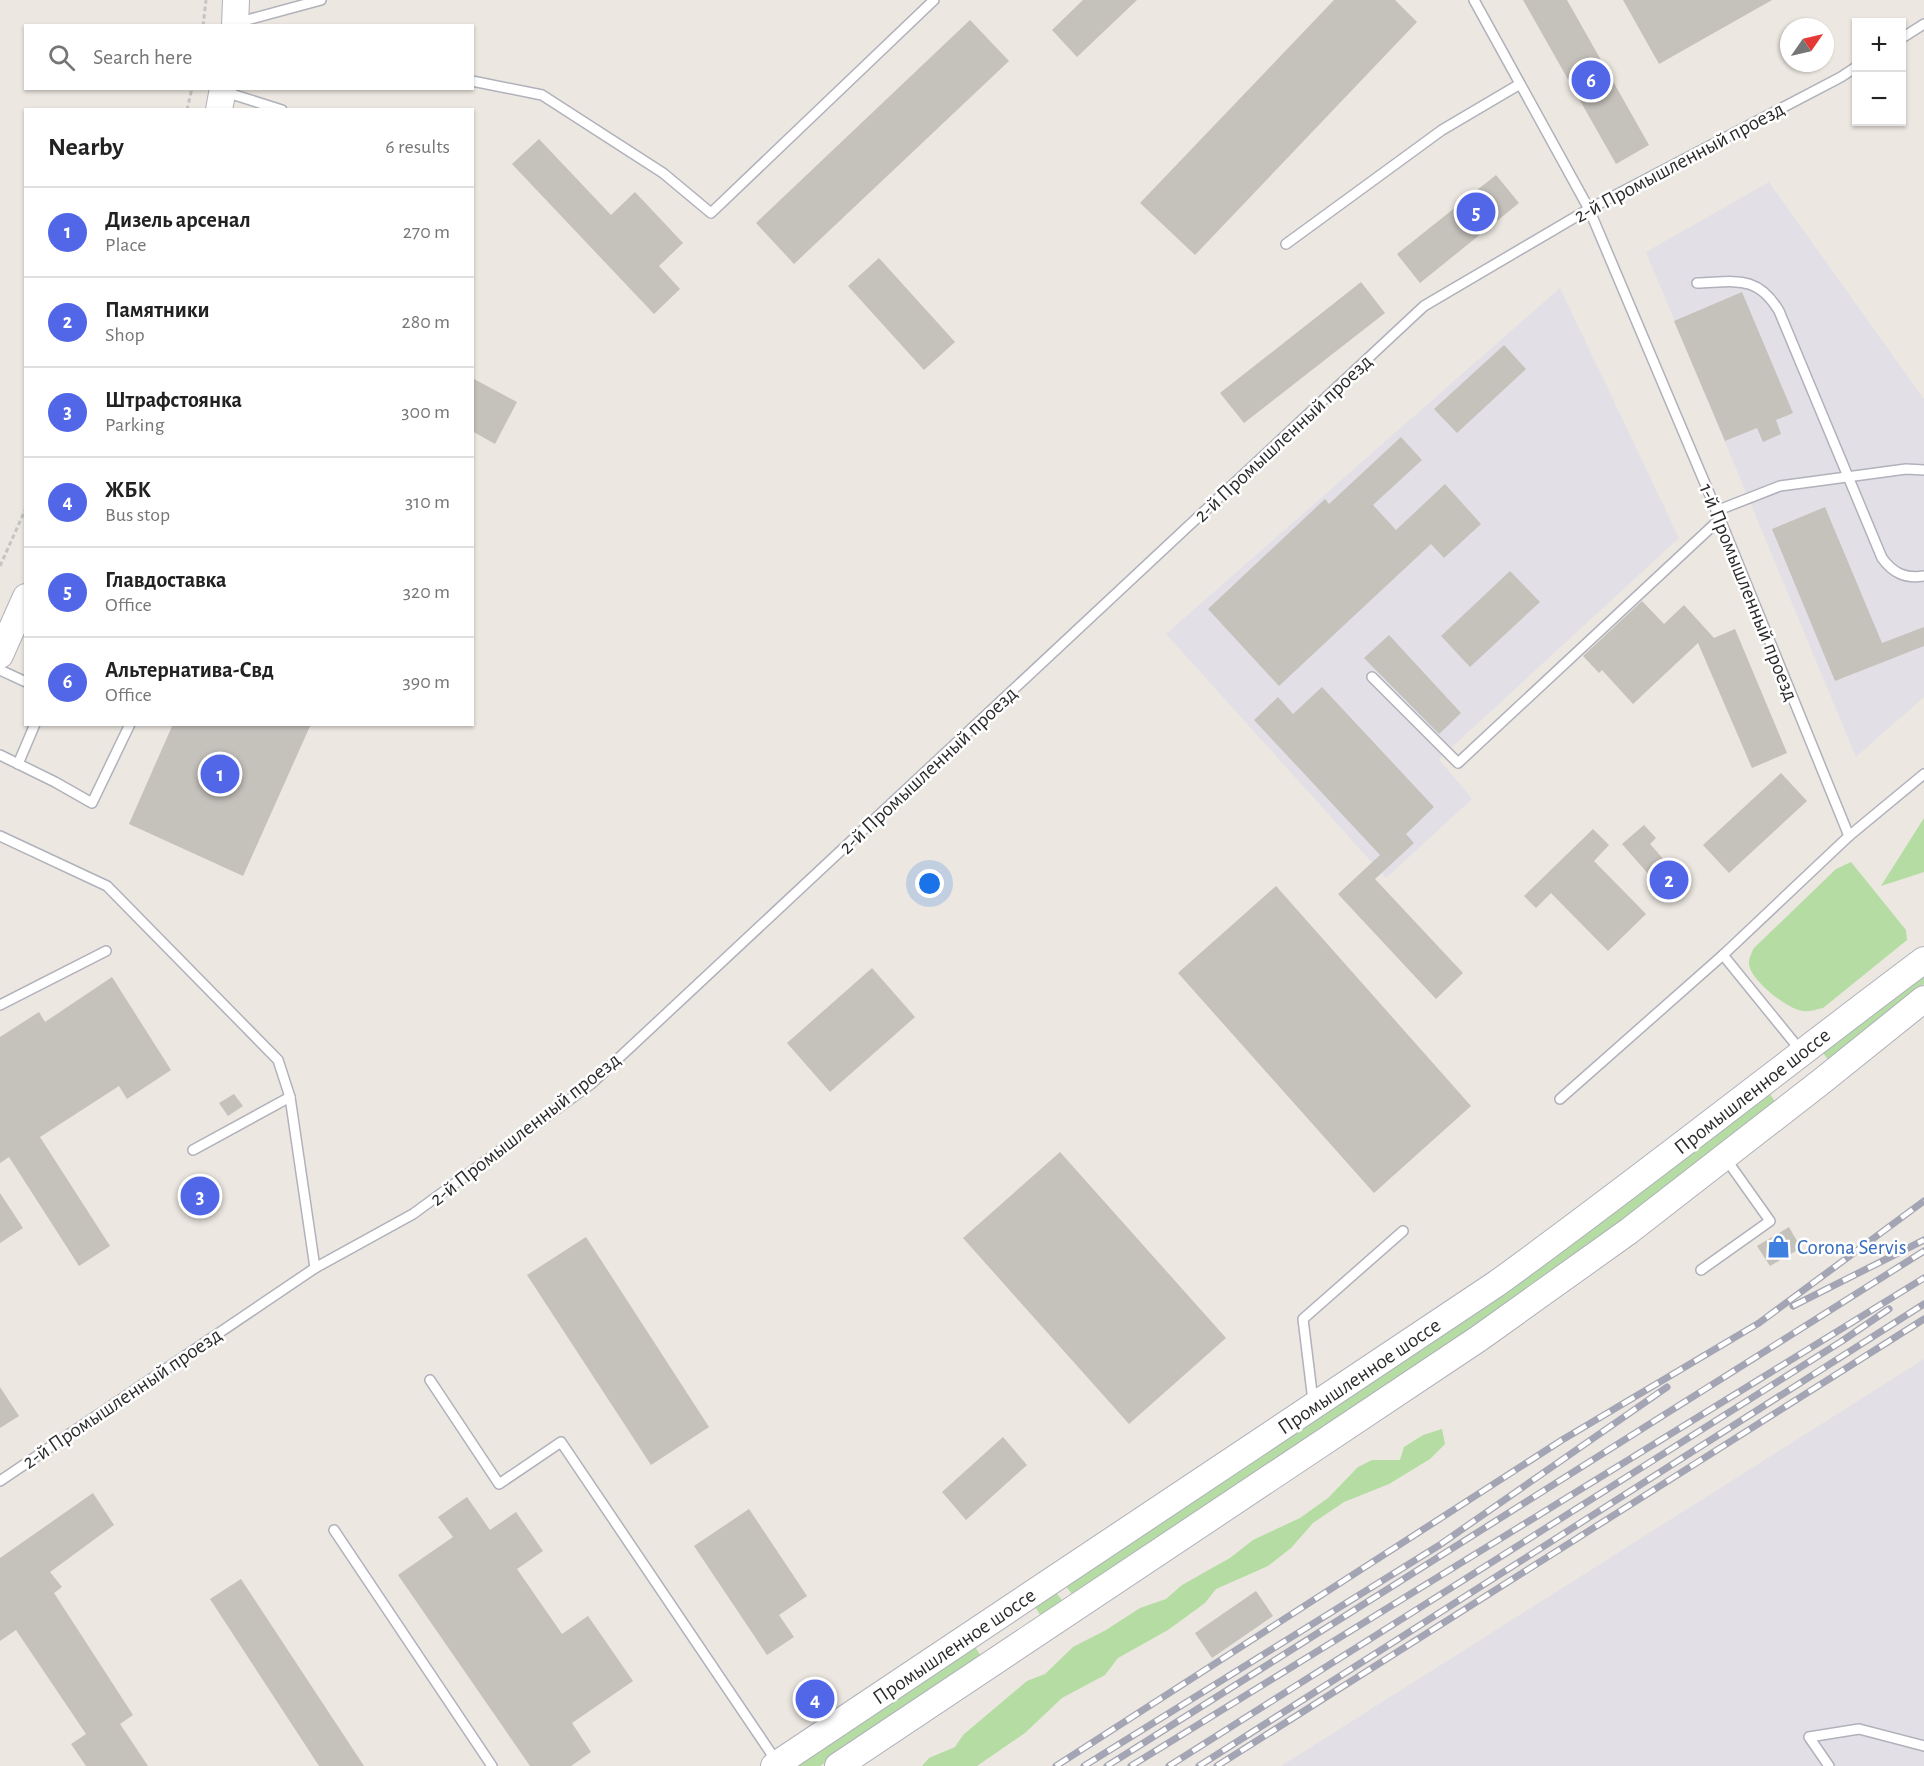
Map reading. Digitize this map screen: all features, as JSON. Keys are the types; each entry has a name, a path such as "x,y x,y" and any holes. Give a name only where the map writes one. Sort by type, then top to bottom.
{"main road":[{"path":"0,655 24,601"},
{"name":"Промышленное шоссе","path":"776,1765 1496,1284 1604,1206 1801,1052 1924,960"},
{"name":"Промышленное шоссе","path":"838,1766 1478,1339 1629,1231 1924,999"},
{"path":"1801,1052 1822,1081"},
{"path":"1002,1614 1022,1644"}],"lane":[{"path":"235,16 321,0"},
{"path":"474,81 542,95 663,173 711,213 934,0"},
{"name":"1-й Промышленный проезд","path":"1474,0 1588,209 1718,515 1849,836"},
{"path":"1906,35 1924,24"},
{"name":"2-й Промышленный проезд","path":"0,1481 315,1268 413,1214 591,1084 1424,306 1588,209 1852,70"},
{"path":"1286,244 1442,130 1521,84"},
{"path":"222,97 273,108"},
{"path":"1697,283 1744,282 1761,289 1771,298 1779,311 1882,558 1887,566 1902,575 1911,578 1924,576"},
{"path":"1372,677 1458,763 1718,515 1780,486 1906,468 1924,470"},
{"path":"0,669 24,681"},
{"path":"18,764 34,726"},
{"path":"0,755 92,803 129,726"},
{"path":"1560,1099 1723,955 1849,836 1924,774"},
{"path":"0,836 107,886 278,1060 290,1097 315,1268"},
{"path":"0,1005 106,951"},
{"path":"1723,955 1801,1052"},
{"path":"193,1150 290,1097"},
{"path":"1701,1270 1770,1221 1724,1157"},
{"path":"1314,1407 1303,1319 1403,1231"},
{"path":"430,1380 499,1484 561,1442 776,1765"},
{"path":"334,1530 492,1766"},
{"path":"1829,1766 1809,1737 1859,1729 1924,1746"}],"path":[{"path":"203,24 206,0"},
{"path":"187,108 192,90"},
{"path":"0,566 24,512"}],"shaded area":[{"path":"1769,182 1924,399 1924,697 1856,757 1646,252"},
{"path":"1560,288 1679,538 1439,759 1472,799 1386,878 1166,634"},
{"path":"1924,1359 1924,1766 1281,1766"}],"green space":[{"path":"1924,818 1924,872 1881,886"},
{"path":"1851,862 1906,930 1907,940 1823,1008 1805,1011 1793,1008 1760,983 1750,968 1751,955 1754,948 1836,869"},
{"path":"1924,976 1924,984 1829,1061 1821,1050"},
{"path":"1769,1093 1777,1104 1497,1314 1074,1597 1065,1585 1536,1270"},
{"path":"1442,1429 1445,1444 1430,1459 1389,1484 1344,1502 1313,1523 1291,1548 1268,1566 1216,1589 1205,1603 1168,1630 1118,1658 1105,1675 1062,1698 1025,1733 977,1766 922,1766 929,1758 955,1747 963,1735 1027,1681 1045,1674 1073,1647 1106,1630 1140,1608 1166,1599 1182,1585 1230,1558 1253,1540 1300,1518 1328,1498 1358,1467 1372,1460 1400,1460 1404,1447 1423,1435"},
{"path":"1055,1591 1064,1603 1042,1618 1034,1605"},
{"path":"974,1645 982,1658 820,1766 794,1766"}],"building":[{"path":"1083,0 1137,0 1077,57 1052,30"},
{"path":"1334,0 1395,0 1417,22 1195,255 1140,203"},
{"path":"1523,0 1567,0 1649,145 1616,164"},
{"path":"1623,0 1772,0 1659,64"},
{"path":"970,20 1009,61 794,264 756,223"},
{"path":"539,139 611,215 635,192 683,243 659,266 680,289 654,314 512,164"},
{"path":"1496,175 1519,203 1420,283 1397,254"},
{"path":"879,258 955,342 924,370 848,286"},
{"path":"1361,282 1385,313 1244,423 1220,393"},
{"path":"1742,292 1793,413 1776,420 1781,434 1763,442 1757,428 1725,441 1674,321"},
{"path":"1504,345 1526,369 1457,433 1434,409"},
{"path":"474,379 517,402 495,444 474,432"},
{"path":"1401,437 1422,460 1373,505 1396,530 1445,484 1481,524 1444,558 1431,544 1279,686 1208,609 1325,499 1329,504"},
{"path":"1825,507 1882,643 1924,627 1924,646 1835,681 1772,529"},
{"path":"1510,571 1540,602 1470,667 1441,636"},
{"path":"1642,601 1664,624 1684,605 1714,638 1735,629 1787,753 1752,768 1698,643 1633,704 1602,670 1599,673 1583,656"},
{"path":"1389,635 1461,713 1439,734 1364,658"},
{"path":"1322,687 1434,807 1406,834 1414,843 1375,879 1463,973 1436,999 1338,894 1380,855 1254,720 1278,697 1293,714"},
{"path":"172,726 310,726 243,876 129,824"},
{"path":"1781,773 1807,801 1729,873 1703,845"},
{"path":"1644,825 1656,838 1650,844 1681,879 1665,893 1622,844"},
{"path":"1593,829 1609,845 1594,861 1646,914 1608,951 1551,893 1536,908 1524,896"},
{"path":"1276,886 1471,1106 1374,1193 1178,973"},
{"path":"872,968 915,1017 830,1092 787,1043"},
{"path":"112,977 171,1070 127,1099 119,1086 40,1137 110,1246 79,1266 9,1157 0,1163 0,1037 39,1012 45,1022"},
{"path":"234,1094 243,1106 228,1116 219,1103"},
{"path":"1060,1152 1226,1338 1129,1424 963,1238"},
{"path":"0,1193 23,1228 0,1243"},
{"name":"Corona Servis","path":"1789,1227 1801,1248 1770,1266 1757,1246"},
{"path":"586,1237 709,1427 651,1465 527,1275"},
{"path":"0,1387 19,1416 0,1428"},
{"path":"1003,1437 1027,1465 966,1520 942,1492"},
{"path":"93,1493 114,1525 50,1572 62,1587 54,1593 133,1715 120,1724 148,1766 86,1766 71,1744 86,1734 16,1630 0,1641 0,1558"},
{"path":"467,1497 490,1530 516,1512 543,1551 517,1569 562,1634 588,1616 633,1681 572,1723 591,1752 571,1766 530,1766 398,1575 453,1537 438,1517"},
{"path":"749,1509 807,1596 779,1615 794,1637 767,1655 694,1546"},
{"path":"241,1579 364,1766 319,1766 210,1599"},
{"path":"1256,1591 1273,1616 1212,1658 1195,1633"}],"railway":[{"path":"1056,1766 1562,1440 1759,1323 1924,1201"},
{"path":"1793,1306 1924,1240"},
{"path":"1107,1766 1924,1251"},
{"path":"1131,1766 1924,1278"},
{"path":"1199,1766 1924,1304"},
{"path":"1169,1766 1842,1341 1889,1309"},
{"path":"1217,1766 1924,1319"},
{"path":"1084,1766 1438,1546 1667,1387"}],"place":[{"name":"Альтернатива-Свд","path":"1591,80"},
{"name":"Главдоставка","path":"1476,212"},
{"name":"Дизель арсенал","path":"220,774"},
{"name":"Памятники","path":"1669,880"},
{"name":"Штрафстоянка","path":"200,1196"},
{"name":"Corona Servis","path":"1779,1247"},
{"name":"ЖБК","path":"815,1699"}]}
